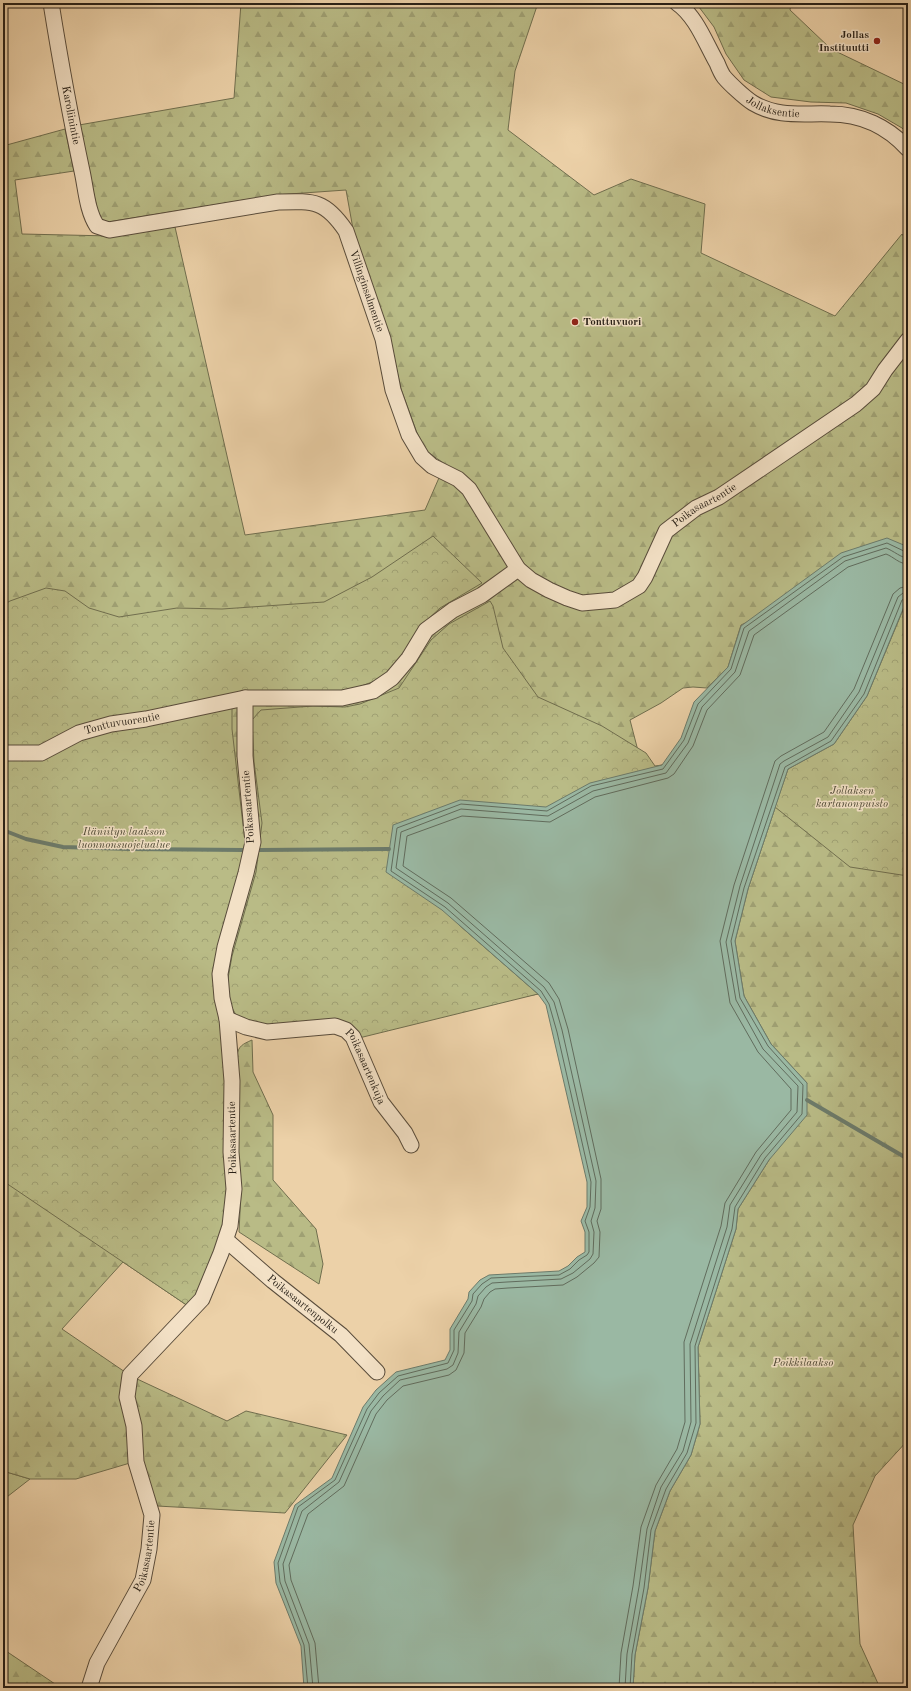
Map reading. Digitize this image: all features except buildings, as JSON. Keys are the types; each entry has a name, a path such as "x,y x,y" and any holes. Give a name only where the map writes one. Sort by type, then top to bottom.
{"street":[{"name":"Karoliinintie","path":"51,3 70,115 89,205 97,226"},
{"name":"Jollaksentie","path":"677,3 682,6 692,20 724,76 752,102 766,109 784,114 830,114 864,119 880,126 908,149"},
{"name":"Villinginsalmentie","path":"97,226 109,230 278,202 304,201 322,206 335,216 346,231 383,339 394,390 409,435 422,457 432,466 458,479 469,489 518,569"},
{"name":"Poikasaartentie","path":"518,569 531,580 549,590 582,603 615,600 626,594 639,586 645,577 666,531 696,508 718,497 856,404 873,389 885,370 908,340"},
{"path":"245,698 342,698 373,691 392,678 409,658 426,630 453,610 482,596 518,569"},
{"name":"Poikasaartentie","path":"89,1688 97,1663 143,1580 149,1549 152,1515 136,1462 134,1426 126,1397 130,1375 202,1298 226,1240 230,1226 234,1189 231,1152 232,1081 227,1019 222,998 220,974 225,947 246,873 253,842 245,756 245,698"},
{"name":"Tonttuvuorentie","path":"3,753 41,753 79,733 104,726 146,719 245,698"},
{"name":"Poikasaartenkuja","path":"227,1019 246,1027 267,1032 335,1026 346,1030 353,1037 381,1102 405,1133 411,1145"},
{"name":"Poikasaartenpolku","path":"226,1240 273,1281 341,1335 377,1372"}],"green space":[{"path":"241,3 538,3 515,71 508,130 594,195 631,179 705,204 701,253 835,316 902,234 908,242 908,565 906,546 741,625 728,667 707,688 683,688 661,703 630,720 643,770 442,910 538,994 354,1030 250,1025 236,1015 220,1019 227,1181 224,1224 188,1306 123,1262 62,1329 125,1372 121,1405 128,1427 130,1463 76,1479 30,1479 3,1471 3,501 7,479 3,463 3,146 65,129 74,171 15,180 22,234 111,236 175,227 245,535 425,510 445,464 426,451 417,433 401,389 389,335 353,229 346,190 275,195 108,222 99,218 79,125 234,98"},
{"path":"696,3 791,3 790,10 831,49 908,86 908,134 902,128 878,114 846,103 811,102 771,97 744,80 726,54 714,27"},
{"name":"Itäniityn laakson luonnonsuojelualue","path":"433,536 482,583 440,608 425,622 411,640 397,664 383,678 345,692 232,707 232,729 245,842 215,970 227,1063 227,1181 224,1224 198,1295 188,1306 3,1181 3,605 46,588 65,591 89,608 119,617 177,608 222,609 324,602 372,577"},
{"name":"Poikkilaakso","path":"908,597 908,1440 875,1476 853,1525 860,1644 880,1688 633,1688 635,1655 648,1588 655,1531 670,1491 691,1455 700,1424 698,1347 736,1229 738,1209 769,1160 807,1083 771,1044 744,996 735,941 748,889 788,769 867,696"},
{"name":"Jollaksen kartanonpuisto","path":"908,598 908,876 850,867 775,807 788,769 834,744 867,696"},
{"path":"490,601 493,606 503,648 538,697 602,726 646,753 655,766 662,765 459,925 538,994 359,1038 354,1030 268,1029 250,1025 236,1015 230,1004 227,984 232,956 256,872 262,823 254,762 252,720 261,710 313,706 345,707 360,704 399,688 431,640 449,624"},
{"path":"252,1040 253,1072 273,1115 273,1180 316,1229 323,1264 319,1284 239,1232 241,1192 237,1141 237,1056 238,1050"},
{"path":"135,1378 227,1421 246,1411 347,1435 285,1513 157,1506 141,1459 131,1398"},
{"path":"3,1471 30,1479 3,1500"},
{"path":"3,1649 61,1688 3,1688"}],"water":[{"path":"887,538 906,546 908,565 908,597 867,696 834,744 788,769 748,889 735,941 744,996 771,1044 807,1083 807,1115 769,1160 738,1209 736,1229 698,1347 700,1424 691,1455 670,1491 655,1531 648,1588 635,1655 633,1688 304,1688 301,1646 276,1583 274,1562 295,1505 332,1478 363,1407 376,1390 396,1372 445,1360 450,1350 450,1329 468,1299 469,1292 480,1280 489,1275 559,1271 568,1266 577,1257 585,1252 585,1232 581,1221 587,1207 587,1182 546,1005 538,994 442,910 386,872 393,825 460,800 546,807 590,783 662,765 681,738 694,702 728,667 741,626 841,553"}],"waterway":[{"path":"3,830 26,839 63,847 244,850"},
{"path":"259,850 389,849"},
{"path":"807,1100 908,1159"}],"place":[{"name":"Jollas Instituutti","path":"877,41"},
{"name":"Tonttuvuori","path":"575,322"}]}
